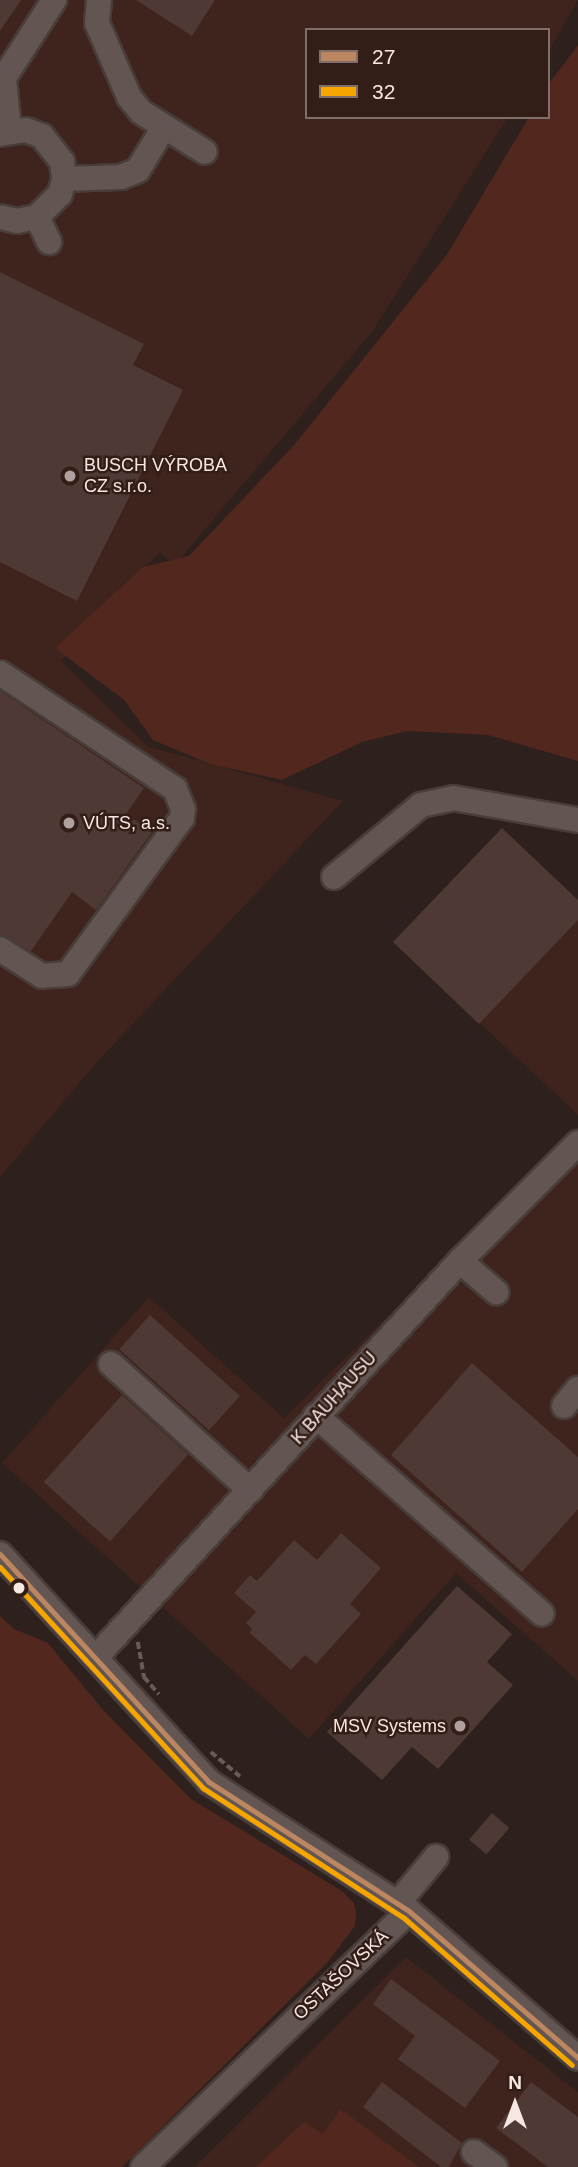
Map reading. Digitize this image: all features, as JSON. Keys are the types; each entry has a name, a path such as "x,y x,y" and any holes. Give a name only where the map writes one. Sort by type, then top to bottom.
{"street":[{"path":"0,217 17,221 37,217 51,208 64,179 58,155 42,136 5,132 4,78 54,0"},
{"path":"99,0 97,23 129,97 164,127 205,152"},
{"path":"64,179 111,179 138,170 164,127"},
{"path":"37,217 49,242"},
{"path":"0,673 175,789 183,809 182,818 68,974 42,976 0,949"},
{"path":"334,877 421,805 453,798 578,820"},
{"name":"K BAUHAUSU","path":"96,1657 460,1261 578,1143"},
{"path":"460,1261 496,1292"},
{"path":"111,1364 250,1490"},
{"path":"316,1416 542,1615"},
{"path":"0,1554 209,1782 404,1907 578,2058"},
{"name":"OSTAŠOVSKÁ","path":"144,2167 404,1907 436,1857"},
{"path":"474,2151 495,2167"}],"path":[{"path":"139,1633 144,1676 161,1697"},
{"path":"205,1747 245,1780"}],"shaded area":[{"path":"0,0 578,0 550,49 550,28 305,28 305,119 507,119 372,332 179,560 171,561 160,553 55,648 66,656 61,661 147,746 343,801 97,1062 0,1177"},
{"path":"578,45 578,761 488,735 407,731 362,742 282,780 210,764 153,740 124,700 55,648 143,567 189,556 294,445 446,256 528,119 550,119 550,82"},
{"path":"502,828 578,900 578,1115 393,942"},
{"path":"578,1130 578,1681 456,1573 309,1739 2,1463 149,1297 284,1418"},
{"path":"0,1616 14,1629 48,1643 104,1711 191,1799 342,1891 354,1903 355,1926 327,1963 122,2167 0,2167"},
{"path":"406,1957 578,2092 578,2167 195,2167"},
{"path":"340,2109 419,2167 256,2167 304,2122 323,2134"}],"building":[{"path":"0,0 21,0 0,31"},
{"path":"136,0 215,0 192,36"},
{"name":"BUSCH VÝROBA CZ s.r.o.","path":"0,272 144,344 133,365 183,390 77,601 0,562"},
{"name":"VÚTS, a.s.","path":"0,691 144,788 126,814 152,832 96,910 72,892 31,951 0,934"},
{"path":"502,828 578,900 578,920 479,1024 393,942"},
{"path":"150,1315 240,1396 209,1430 119,1349"},
{"path":"472,1363 578,1457 578,1509 522,1572 391,1455"},
{"path":"122,1395 188,1455 110,1542 44,1482"},
{"path":"341,1533 381,1568 350,1604 361,1614 316,1664 305,1655 291,1670 250,1633 252,1629 246,1623 256,1612 234,1593 250,1575 257,1581 294,1540 317,1560"},
{"path":"457,1586 512,1634 487,1662 513,1685 438,1769 412,1747 382,1780 327,1732"},
{"path":"492,1813 509,1828 486,1855 469,1839"},
{"path":"391,1979 500,2061 465,2108 398,2059 415,2036 373,2004"},
{"path":"382,2082 462,2143 449,2167 441,2167 363,2107"},
{"path":"531,2082 578,2117 578,2167 548,2167 496,2128"}],"transit line":[{"name":"27","path":"0,1554 209,1782 409,1911 578,2058"},
{"name":"32","path":"0,1567 203,1788 404,1918 572,2065"}],"place":[{"name":"BUSCH VÝROBA CZ s.r.o.","path":"70,476"},
{"name":"VÚTS, a.s.","path":"69,823"},
{"name":"MSV Systems","path":"460,1726"}]}
